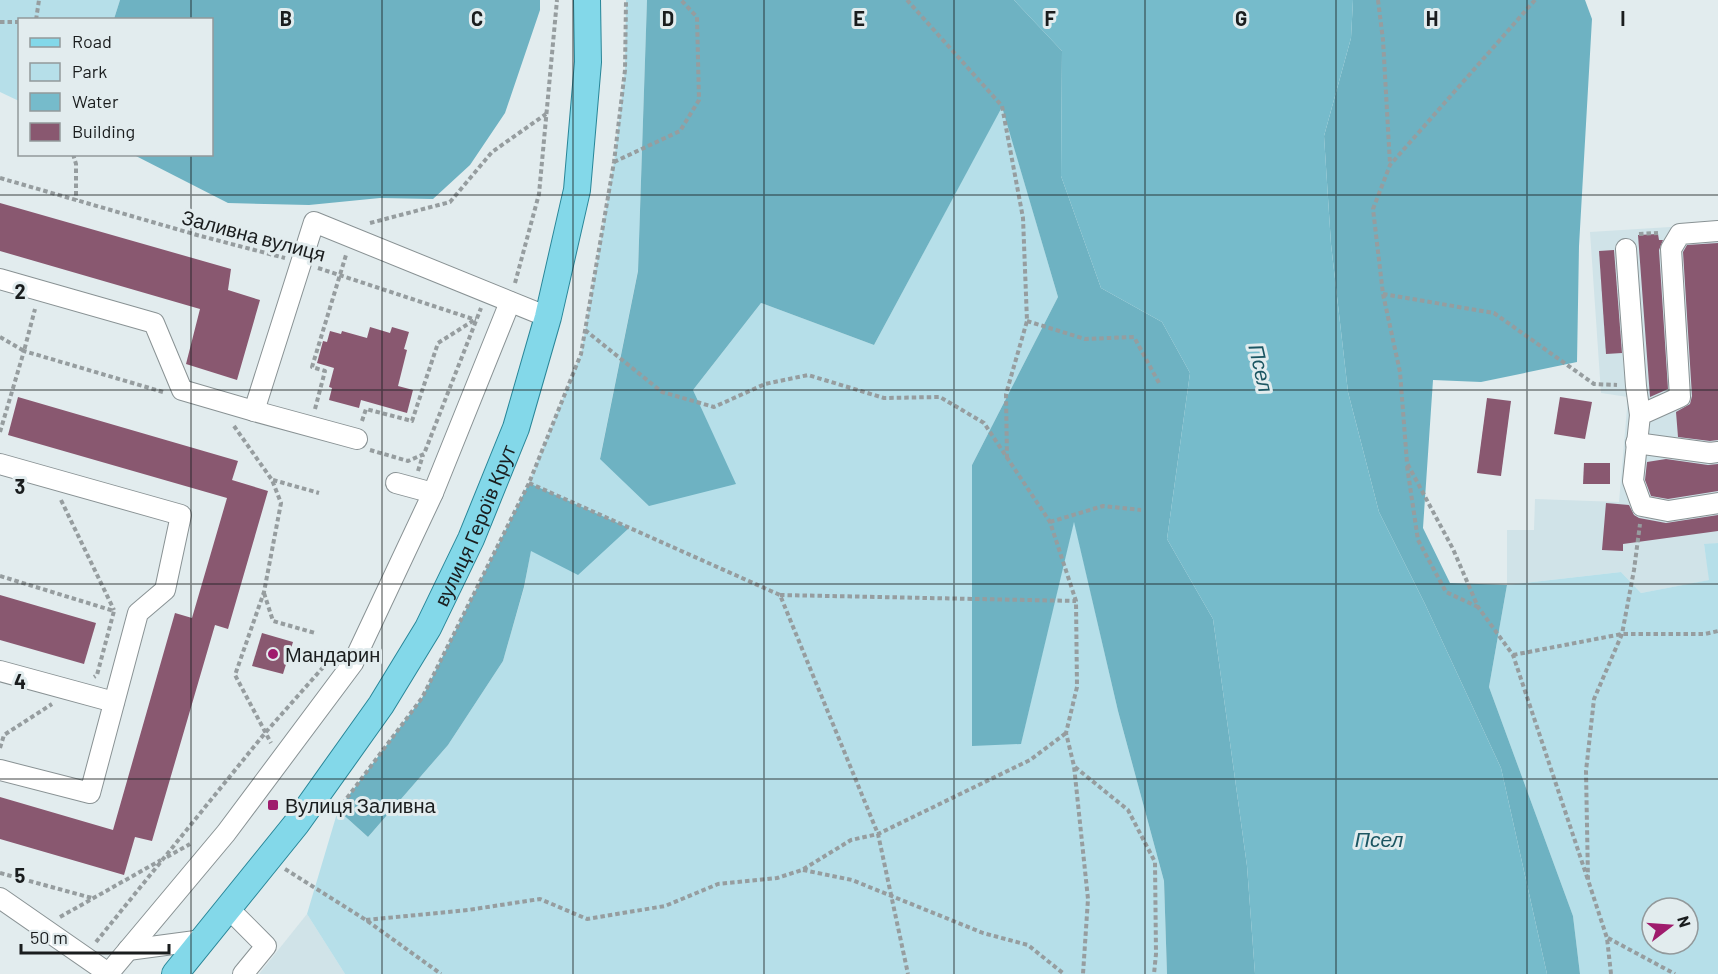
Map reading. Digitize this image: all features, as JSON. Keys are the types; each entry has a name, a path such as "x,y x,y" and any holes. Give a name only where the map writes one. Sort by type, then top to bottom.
{"main road":[{"name":"вулиця Героїв Крут","path":"175,974 270,858 319,794 381,705 428,628 471,539 516,428 548,317 577,190 588,62 587,0"}],"lane":[{"path":"254,411 314,222 548,317"},
{"path":"1640,415 1680,397 1671,249 1680,234 1718,231"},
{"path":"1626,249 1640,415 1633,482 1642,506 1668,511 1718,503"},
{"path":"0,279 154,323 182,390 254,411 359,432"},
{"path":"0,897 108,974 226,833 353,663 433,493 510,302"},
{"path":"1636,443 1710,453 1718,452"},
{"path":"0,464 181,515 165,590 138,613 90,793 0,770"},
{"path":"396,483 433,493"},
{"path":"0,671 114,702"},
{"path":"229,909 266,946 243,974"},
{"path":"128,950 203,940"}],"path":[{"path":"36,18 39,0"},
{"path":"510,302 539,194 557,0"},
{"path":"626,0 625,70 614,162 585,330 580,354 530,483 780,595 1076,602"},
{"path":"614,162 680,131 699,100 697,17 681,0"},
{"path":"906,0 1002,106 1023,218 1027,321 1006,394 1007,460"},
{"path":"1378,0 1383,40 1390,165"},
{"path":"1478,607 1446,592 1418,540 1407,463 1400,372 1383,294 1373,209 1390,165 1534,0"},
{"path":"0,21 18,22"},
{"path":"323,415 314,413 325,371 312,367 339,275 344,234 450,202 492,152 547,114"},
{"path":"74,156 76,164 75,200"},
{"name":"Заливна вулиця","path":"0,178 197,235 302,262 499,327"},
{"path":"1626,249 1635,234 1680,234"},
{"path":"0,337 24,351 40,290"},
{"path":"1383,294 1494,314 1594,384 1636,386"},
{"path":"359,432 366,409 412,421 438,343 476,320"},
{"path":"1027,321 1084,339 1134,337 1159,383"},
{"path":"585,330 662,392 714,407 765,384 808,375 884,398 940,397 984,423 1050,522 1076,602 1077,687 1066,733 1074,766 1088,899 1083,974"},
{"path":"228,418 272,480 281,503 264,592 235,675 280,761"},
{"path":"1407,463 1453,549 1478,607 1513,655 1607,938 1611,974"},
{"path":"50,478 130,643"},
{"path":"272,480 319,493"},
{"path":"1050,522 1103,506 1141,510"},
{"path":"1588,880 1586,771 1594,699 1622,634 1634,570 1642,506"},
{"path":"0,576 114,611"},
{"path":"264,592 273,621 315,633"},
{"path":"780,595 878,834 908,974"},
{"path":"1513,655 1622,634 1705,634 1718,631"},
{"path":"84,957 265,733 328,662"},
{"path":"366,920 468,910 540,899 587,919 665,906 717,884 777,878 802,870 850,840 878,834 1030,760 1066,733"},
{"path":"1074,766 1128,810 1155,862 1156,954 1154,974"},
{"path":"42,927 191,843"},
{"path":"270,858 366,920 441,974"},
{"path":"802,870 852,880 983,933 1028,945 1064,974"},
{"path":"0,873 92,899"},
{"path":"1607,938 1675,974"}],"shaded area":[{"path":"120,0 540,0 540,10 505,113 470,165 433,199 380,198 309,205 228,203 136,156 213,156 213,18 114,18"},
{"path":"647,0 1014,0 1062,51 1061,176 1101,288 1162,322 1190,373 1167,539 1213,619 1247,866 1255,974 1167,974 1164,881 1118,711 1074,522 1021,744 972,746 972,465 1058,297 1002,107 874,345 761,303 693,390 736,484 649,506 600,459 638,271"},
{"path":"1353,0 1585,0 1592,19 1579,246 1577,362 1481,382 1433,380 1423,528 1450,583 1507,585 1489,687 1573,916 1580,974 1547,974 1501,768 1425,604 1379,512 1348,392 1331,244 1324,136 1351,38"},
{"path":"1718,224 1718,543 1704,545 1710,580 1641,593 1621,572 1507,585 1507,530 1534,530 1535,499 1619,502 1628,397 1601,393 1590,232"},
{"path":"529,483 629,528 578,575 531,551 524,587 503,661 448,745 368,837 338,810 422,698"},
{"path":"307,914 345,974 259,974"}],"green space":[{"path":"0,0 120,0 114,18 18,18 18,101 0,92"},
{"path":"626,0 647,0 638,270 600,458 735,484 693,390 761,303 874,345 1002,106 1058,297 972,465 1021,743 1074,520 1118,711 1164,881 1167,974 345,974 307,914 338,810 368,837 448,745 503,661 524,588 531,550 628,528 529,483 581,354 614,162 625,70"},
{"path":"1718,543 1718,974 1580,974 1573,916 1489,687 1507,585 1621,572 1641,593 1709,580 1704,544"}],"water":[{"name":"Псел","path":"1014,0 1353,0 1351,38 1324,136 1331,244 1348,392 1379,512 1425,604 1501,768 1547,974 1255,974 1247,866 1213,619 1167,539 1190,373 1162,322 1101,288 1061,176 1062,51"}],"building":[{"path":"0,203 231,269 228,290 260,300 237,380 186,364 200,309 0,251"},
{"path":"1658,234 1659,240 1663,240 1659,250 1668,389 1650,397 1638,235"},
{"path":"1718,243 1718,440 1710,441 1678,437 1676,412 1690,404 1692,396 1683,252 1687,245"},
{"path":"1614,250 1622,353 1606,354 1599,251"},
{"path":"370,327 390,333 392,327 409,332 398,386 413,390 407,413 361,400 359,408 329,400 332,388 329,387 334,368 317,363 323,341 327,342 330,331 341,334 342,331 367,338"},
{"path":"18,397 238,461 232,480 268,491 228,629 215,625 152,841 135,837 124,875 0,839 0,797 113,830 175,613 192,618 227,498 8,435"},
{"path":"1560,397 1592,402 1585,439 1554,434"},
{"path":"1487,398 1511,401 1501,476 1477,473"},
{"path":"1666,459 1708,465 1718,464 1718,491 1668,499 1651,496 1645,480 1647,462"},
{"path":"1584,463 1610,463 1610,484 1583,484"},
{"path":"1606,503 1629,505 1634,515 1639,518 1666,523 1718,515 1718,531 1623,544 1623,551 1602,550"},
{"path":"0,595 96,623 84,664 0,640"},
{"name":"Мандарин","path":"262,633 293,642 283,674 252,666"}],"place":[{"name":"Мандарин","path":"273,654"},
{"name":"Вулиця Заливна","path":"273,805"}]}
